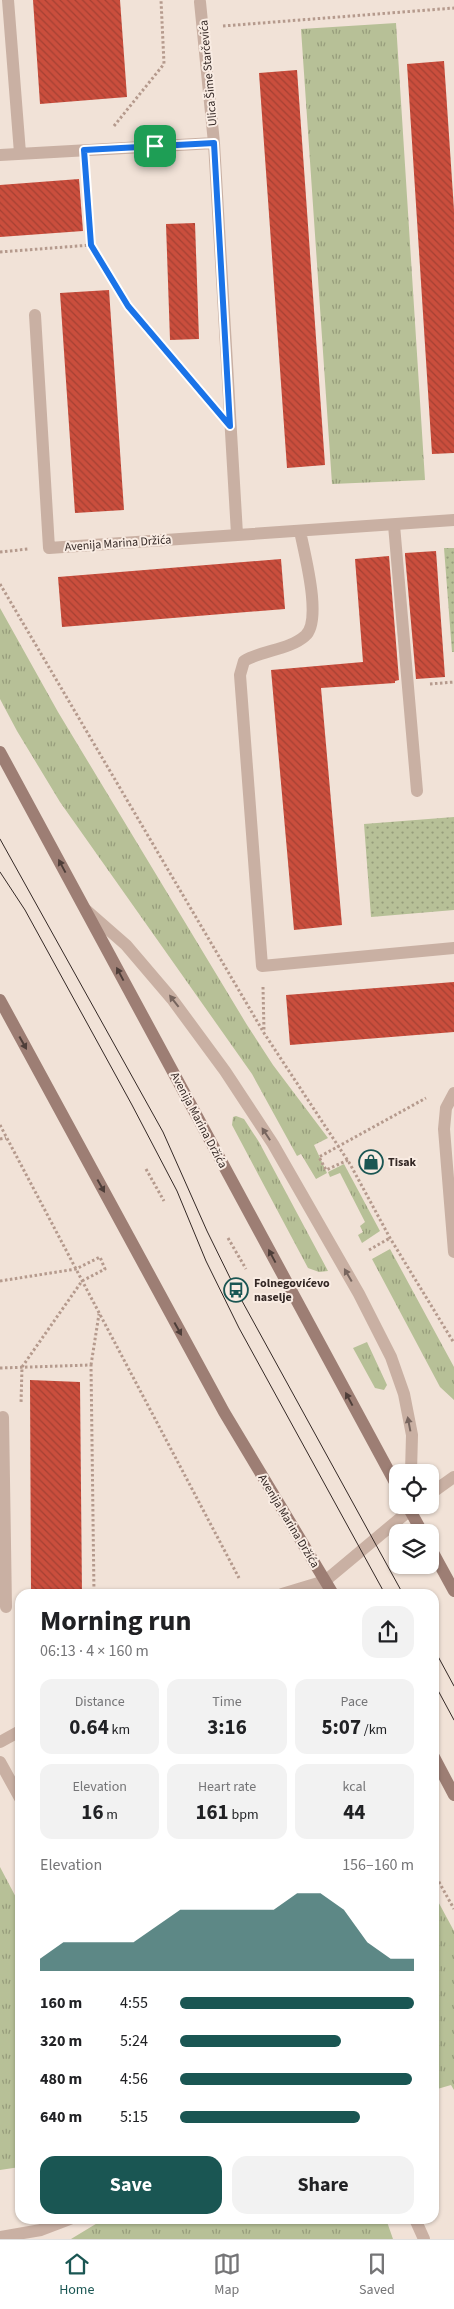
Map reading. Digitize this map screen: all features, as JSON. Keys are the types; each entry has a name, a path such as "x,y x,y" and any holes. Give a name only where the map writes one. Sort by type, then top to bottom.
{"main road":[{"name":"Avenija Marina Držića","path":"0,752 389,1471"},
{"name":"Avenija Marina Držića","path":"0,1000 224,1412 330,1589"},
{"path":"439,1564 454,1591"},
{"path":"439,1766 454,1795"}],"street":[{"path":"8,0 20,153"},
{"name":"Ulica Šime Starčevića","path":"200,2 214,143 236,534"},
{"path":"0,155 214,143"},
{"name":"Avenija Marina Držića","path":"35,315 49,548 454,520"},
{"path":"394,525 417,791"},
{"path":"300,530 312,604 312,621 306,635 293,642 256,654 244,662 240,675 262,966 454,948"},
{"path":"85,909 126,945 172,999 226,1071 278,1152 359,1294 392,1357 404,1394 412,1435 411,1464"},
{"path":"454,1093 446,1108 444,1129 454,1252"},
{"path":"3,1418 6,1607"},
{"path":"439,1488 454,1477"},
{"path":"321,1589 325,1581 402,1514"},
{"path":"299,1589 325,1581"},
{"path":"0,1742 15,1734"},
{"path":"0,1762 15,1785"},
{"path":"0,2237 41,2230 57,2224"},
{"path":"417,2224 424,2239"}],"path":[{"path":"161,0 164,64 90,149 91,245 128,306 230,426"},
{"path":"226,26 454,8"},
{"path":"0,252 91,245"},
{"path":"0,584 264,1033 340,1146 390,1238 454,1343"},
{"path":"262,966 264,1033"},
{"path":"348,1160 326,1170 319,1157 433,1094"},
{"path":"0,1125 239,1578"},
{"path":"0,1139 6,1138"},
{"path":"146,1169 164,1201"},
{"path":"228,1238 246,1269"},
{"path":"369,1250 390,1238"},
{"path":"0,1281 76,1269 100,1257 105,1269 82,1281 22,1367 20,1412"},
{"path":"94,1589 91,1365 99,1313"},
{"path":"0,1368 91,1365"},
{"path":"439,1882 454,1909"}],"green space":[{"path":"396,23 425,480 332,484 301,29"},
{"path":"444,548 454,548 454,652 452,652"},
{"path":"0,608 58,712 247,1025 273,1065 328,1138 314,1145 327,1173 316,1179 301,1154 297,1156 252,1074 60,802 17,731 0,699"},
{"path":"454,817 454,910 371,917 364,824"},
{"path":"236,1116 244,1119 259,1142 328,1271 319,1272 308,1268 232,1125 233,1117"},
{"path":"344,1164 380,1231 362,1243 358,1235 363,1232 360,1226 365,1222 340,1173 330,1177 328,1172"},
{"path":"390,1249 454,1367 454,1400 440,1387 372,1259"},
{"path":"367,1342 387,1385 384,1390 375,1388 353,1348"},
{"path":"0,1867 15,1896 15,2168 0,2170"},
{"path":"439,1903 454,1931 454,2090 451,2085 439,2089"},
{"path":"96,2224 388,2224 393,2239 71,2239"}],"building":[{"path":"33,0 120,0 127,97 40,104"},
{"path":"444,61 454,210 454,453 432,454 407,64"},
{"path":"297,70 325,465 287,468 259,73"},
{"path":"79,179 83,231 0,237 0,185"},
{"path":"195,223 199,339 170,340 166,224"},
{"path":"109,290 124,510 75,513 60,293"},
{"path":"436,551 445,677 416,679 405,553"},
{"path":"389,556 399,680 395,681 395,683 321,688 342,925 294,930 271,670 363,662 355,559"},
{"path":"281,559 285,609 62,627 58,577"},
{"path":"454,982 454,1032 290,1045 286,995"},
{"path":"30,1380 80,1382 82,1589 31,1589"}],"tram line":[{"path":"0,839 163,1132 207,1231 236,1290 400,1589"},
{"path":"0,872 25,910 132,1105 177,1191 206,1261 239,1328 382,1589"},
{"path":"439,1658 454,1686"},
{"path":"439,1692 454,1720"}],"place":[{"name":"Tisak","path":"371,1162"},
{"name":"Folnegovićevo naselje","path":"236,1290"}],"route":[{"path":"214,143 230,426 128,306 91,245 84,150 155,146 214,143"}]}
